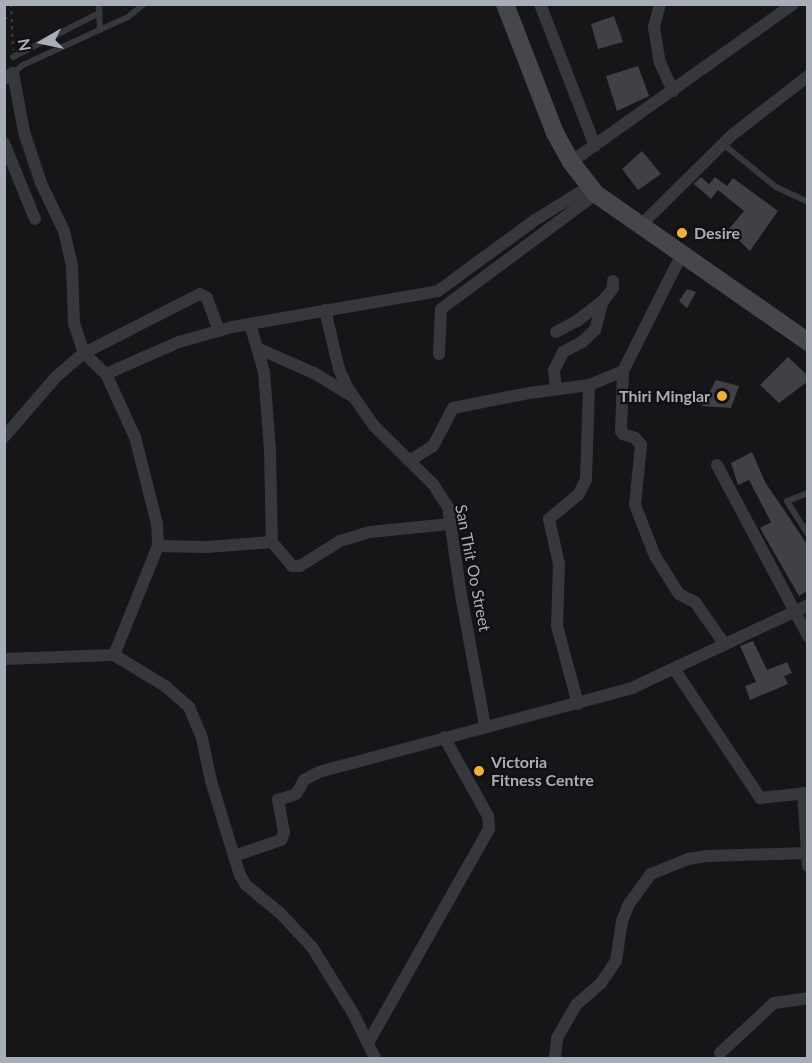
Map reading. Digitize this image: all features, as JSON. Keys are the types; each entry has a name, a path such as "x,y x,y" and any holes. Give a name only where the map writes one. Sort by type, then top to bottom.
{"street":[{"path":"505,4 555,133 571,162 593,190 807,342"},
{"path":"540,4 595,146"},
{"path":"660,4 654,27 660,63 673,91"},
{"path":"571,162 793,4"},
{"path":"9,76 41,183 64,231 72,267 74,324 84,353 106,374 135,437 158,524 158,546 114,655"},
{"path":"641,225 723,144 807,76"},
{"path":"4,143 35,219"},
{"path":"106,374 179,342 219,331 438,291 535,220 593,190"},
{"path":"439,354 441,309 593,190"},
{"path":"682,254 623,371 621,431 622,434 635,438 642,445 635,505 656,556 680,594 695,602 725,645"},
{"path":"556,332 577,321 603,301 613,288 613,281"},
{"path":"4,437 56,377 84,353 200,294 207,298 219,331"},
{"path":"556,389 554,370 563,352 582,342 595,330 603,301"},
{"name":"San Thit Oo Street","path":"325,310 339,369 355,398 374,426 438,492 448,507 460,595 486,726"},
{"path":"250,324 264,372 270,450 272,542 292,566 300,566 340,541 370,532 450,524"},
{"path":"257,348 314,373 355,398"},
{"path":"409,461 433,446 453,408 588,385 623,371"},
{"path":"578,704 557,626 559,564 548,524 551,515 578,495 586,480 588,385"},
{"path":"717,465 807,636"},
{"path":"158,546 207,547 272,542"},
{"path":"234,856 281,840 284,833 277,802 281,798 297,793 304,780 319,772 632,688 675,670 807,605"},
{"path":"4,659 114,655 165,686 189,707 202,738 211,782 234,856 246,885 280,914 312,947 353,1013 375,1059"},
{"path":"555,1059 557,1038 577,1004 601,983 616,961 622,921 629,904 651,874 688,859 708,856 807,859 805,793 760,798 675,670"},
{"path":"368,1043 489,829 488,816 444,737"},
{"path":"720,1053 774,1003 807,998"}],"lane":[{"path":"99,4 100,30"},
{"path":"9,76 23,65 128,17 143,5"},
{"path":"13,57 99,13"},
{"path":"723,144 776,187 807,202"},
{"path":"807,493 787,501 807,535"}],"path":[{"path":"11,4 13,57"},
{"path":"4,18 11,18"}],"building":[{"path":"614,16 623,42 598,49 591,24"},
{"path":"638,66 649,96 617,111 606,76"},
{"path":"642,151 661,174 638,190 622,169"},
{"path":"701,177 709,184 715,177 727,186 733,178 778,211 750,251 728,230 744,211 718,190 711,199 694,184"},
{"path":"687,289 696,292 687,308 679,301"},
{"path":"788,357 807,375 807,382 779,403 760,385"},
{"name":"Thiri Minglar","path":"716,380 739,386 731,408 702,406"},
{"path":"752,452 765,482 807,544 807,591 799,596 760,528 771,522 749,480 738,485 731,463"},
{"path":"753,641 767,670 787,662 792,673 784,676 788,684 750,700 745,686 756,682 740,646"}],"place":[{"name":"Desire","path":"682,233"},
{"name":"Thiri Minglar","path":"722,396"},
{"name":"Victoria Fitness Centre","path":"479,771"}]}
